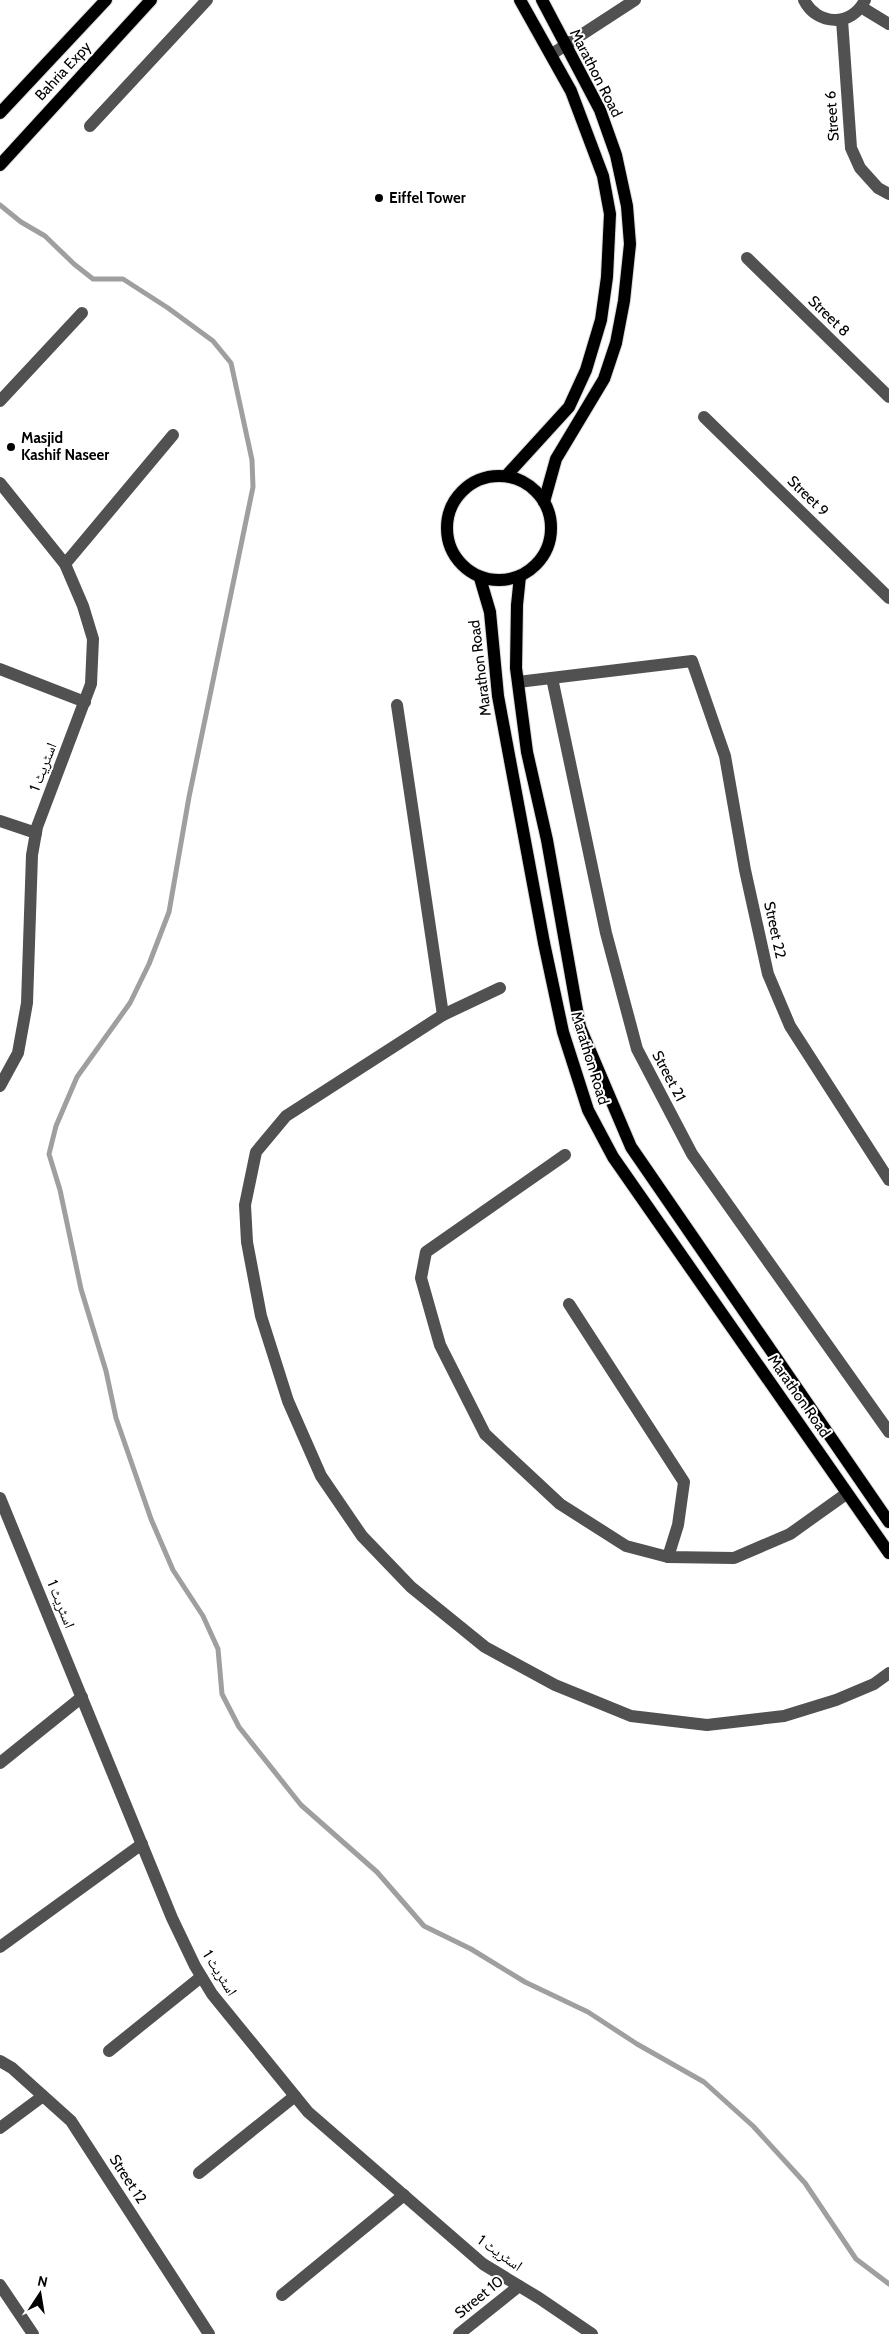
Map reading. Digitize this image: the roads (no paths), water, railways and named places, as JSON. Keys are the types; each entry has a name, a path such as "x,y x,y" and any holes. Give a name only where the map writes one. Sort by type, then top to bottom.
{"main road":[{"name":"Bahria Expy","path":"0,113 106,0"},
{"name":"Bahria Expy","path":"0,165 151,0"},
{"name":"Marathon Road","path":"506,476 569,407 586,370 600,320 607,277 610,214 603,176 571,91 552,54 520,0"},
{"name":"Marathon Road","path":"542,0 565,47 600,110 616,155 627,206 630,244 616,343 604,379 556,459 544,502"},
{"path":"506,476 524,482 538,493 548,509 552,527 549,545 541,561 520,576 496,581 480,578 466,569 451,549 446,525 450,509 458,494 471,484 488,477 506,476"},
{"name":"Marathon Road","path":"520,576 517,605 518,682 527,752 546,840 580,1027 631,1148 889,1522"},
{"name":"Marathon Road","path":"480,578 490,612 498,696 544,943 564,1032 588,1110 613,1157 846,1494 889,1553"}],"street":[{"path":"90,126 207,0"},
{"path":"552,54 635,0"},
{"path":"804,0 808,8 818,16 829,21 842,20 853,16 863,4 889,24"},
{"name":"Street 6","path":"842,20 851,148 860,168 878,188 889,194"},
{"name":"Street 8","path":"747,258 889,397"},
{"path":"0,401 82,313"},
{"name":"Street 9","path":"704,416 889,598"},
{"path":"66,564 173,435"},
{"name":"اسٹریٹ 1","path":"0,483 66,564 83,606 93,639 91,684 36,833 31,873 27,1003 18,1053 0,1086"},
{"name":"Street 22","path":"552,678 692,661 725,756 745,870 768,974 790,1026 889,1180"},
{"path":"0,669 85,702"},
{"path":"518,682 552,678"},
{"name":"Street 21","path":"552,678 606,933 637,1049 692,1154 889,1432"},
{"path":"396,705 443,1015"},
{"path":"0,821 36,833"},
{"path":"500,988 443,1015 286,1116 256,1152 246,1205 247,1242 261,1316 288,1400 321,1476 362,1536 411,1587 484,1647 555,1685 631,1716 708,1725 784,1716 836,1700 874,1684 889,1673"},
{"path":"565,1155 426,1252 421,1278 440,1345 485,1434 560,1504 626,1546 668,1557 734,1558 790,1534 846,1494"},
{"path":"569,1304 684,1482 678,1525 668,1557"},
{"name":"اسٹریٹ 1","path":"0,1498 172,1918 201,1977 212,1994 308,2112 483,2264 592,2334"},
{"path":"0,1763 82,1697"},
{"path":"0,1947 142,1844"},
{"path":"109,2051 201,1977"},
{"name":"Street 12","path":"0,2061 12,2068 70,2121 209,2334"},
{"path":"0,2128 43,2096"},
{"path":"199,2172 295,2096"},
{"path":"282,2295 404,2196"},
{"path":"0,2284 33,2334"},
{"name":"Street 10","path":"459,2334 519,2286"}],"waterway":[{"path":"0,205 21,222 45,236 74,264 93,279 123,279 168,308 213,341 231,363 252,460 253,487 189,797 169,912 149,964 130,1003 77,1077 56,1126 49,1154 60,1190 81,1289 106,1371 116,1418 151,1519 173,1570 203,1616 218,1649 222,1694 239,1727 301,1805 377,1872 424,1926 471,1949 525,1982 588,2012 637,2044 704,2082 753,2126 805,2183 856,2259 889,2284"}],"place":[{"name":"Eiffel Tower","path":"379,198"},
{"name":"Masjid Kashif Naseer","path":"11,447"}]}
